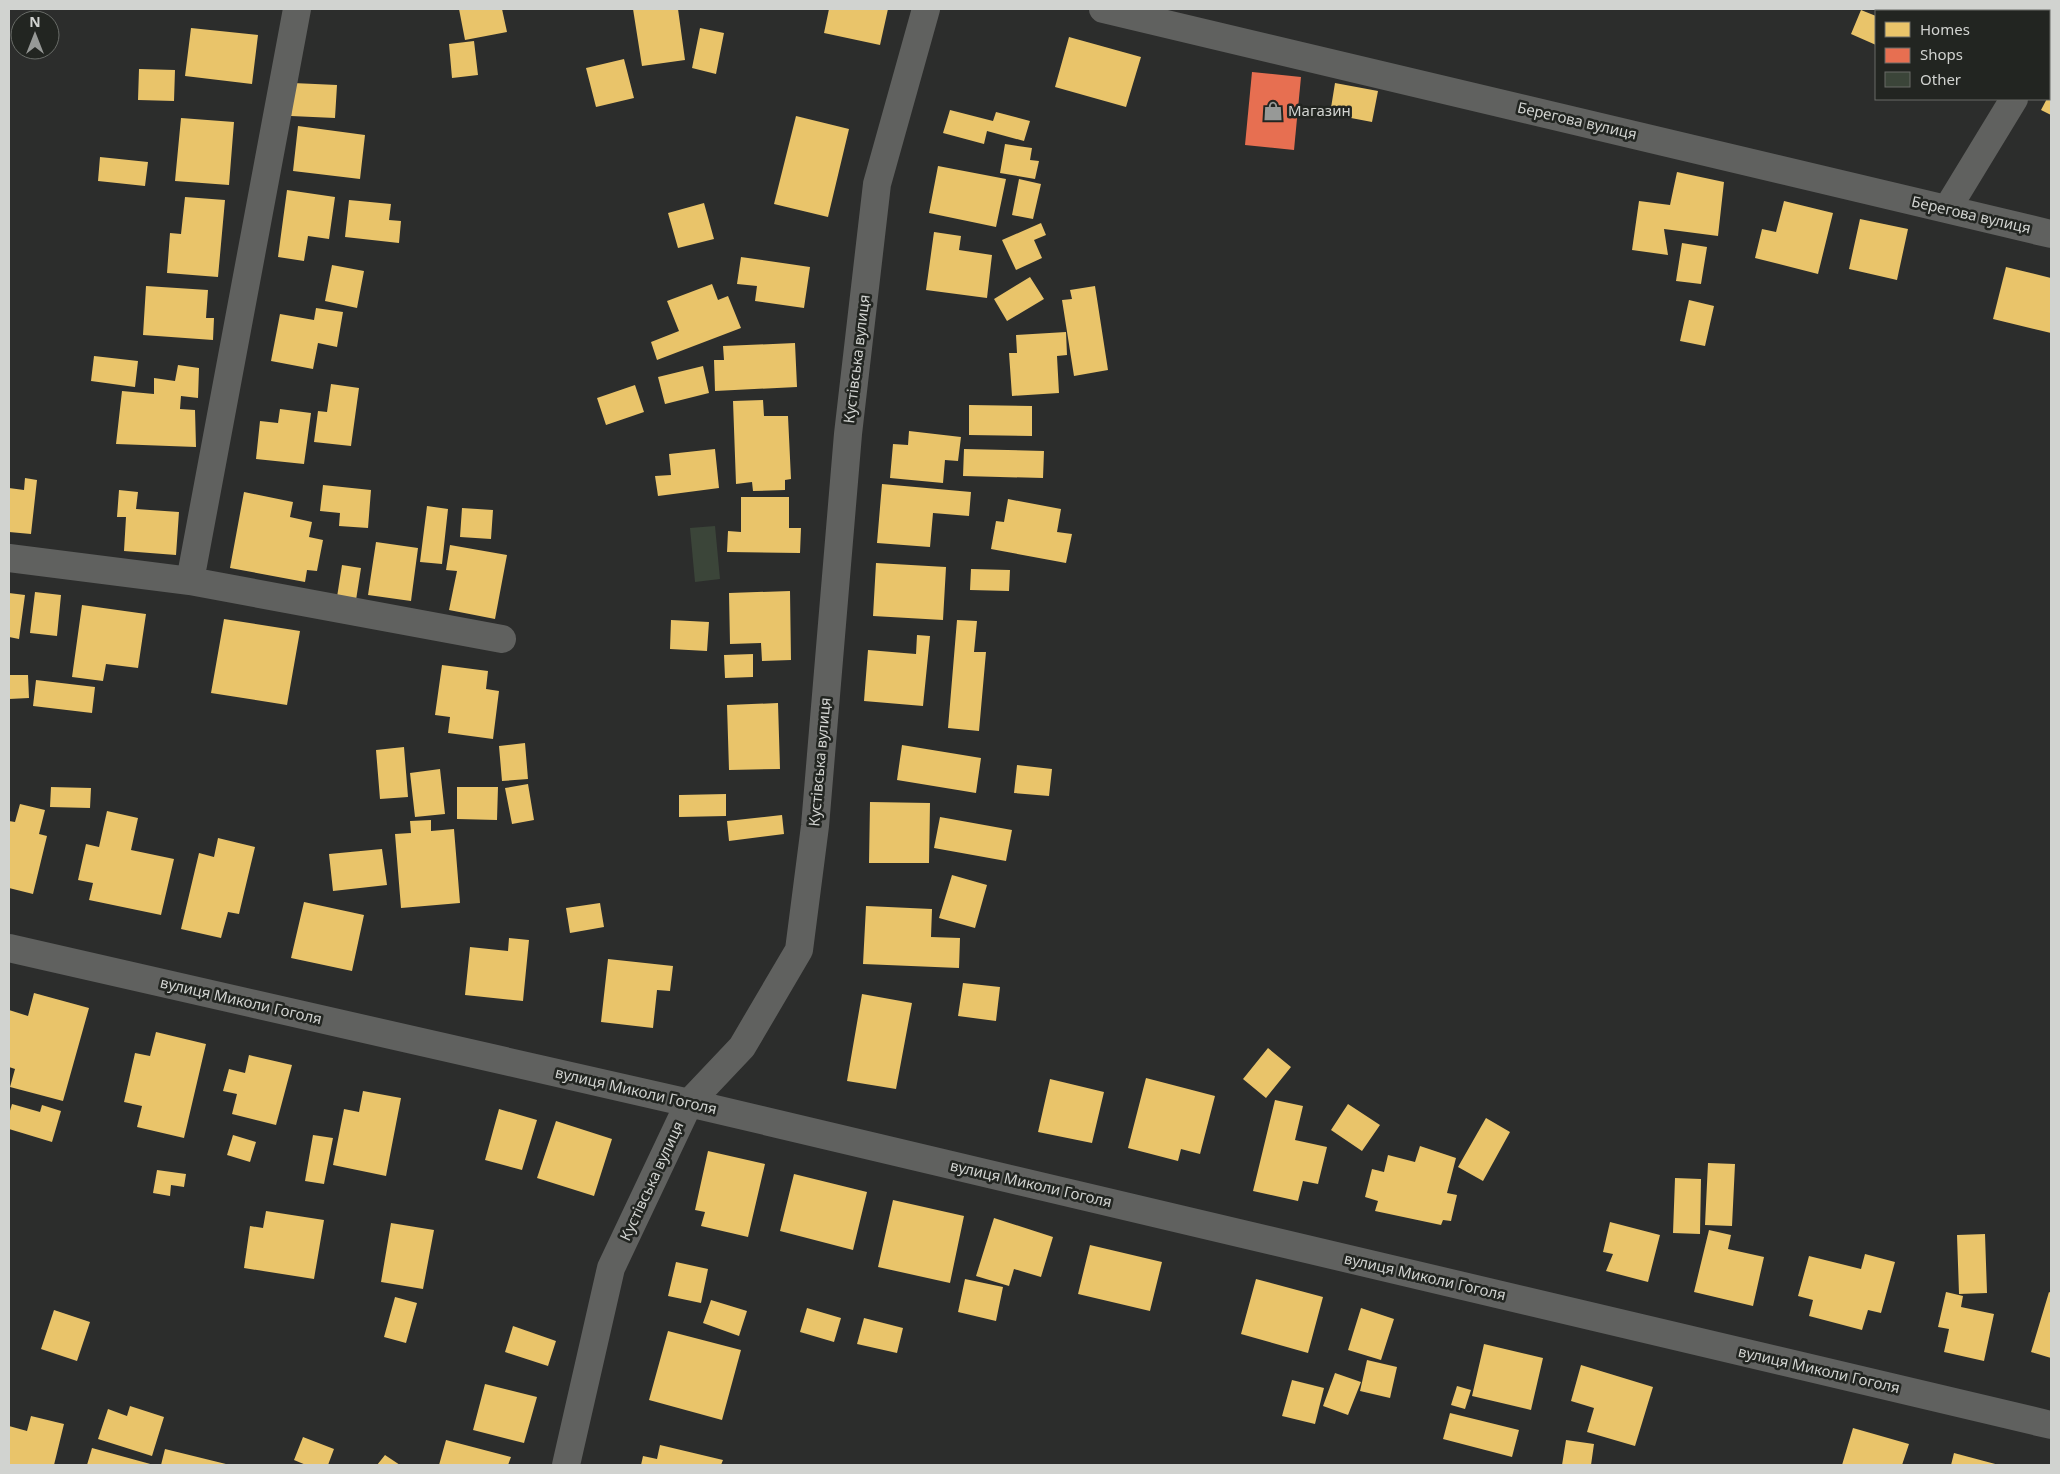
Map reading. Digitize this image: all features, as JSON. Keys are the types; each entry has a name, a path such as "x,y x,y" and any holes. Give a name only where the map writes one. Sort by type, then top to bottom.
{"street":[{"path":"190,580 297,9"},
{"name":"Кустівська вулиця","path":"566,1465 611,1268 689,1103 742,1047 799,950 814,826 848,434 877,184 926,9"},
{"name":"Берегова вулиця","path":"1103,9 2051,234"},
{"path":"1947,209 2013,100"},
{"path":"9,558 190,580 502,639"},
{"name":"вулиця Миколи Гоголя","path":"9,948 689,1103 2051,1425"}],"building: Homes":[{"path":"459,9 502,9 507,32 465,40"},
{"path":"633,9 678,9 685,60 642,66"},
{"path":"829,9 888,9 880,45 824,33"},
{"path":"1861,10 1875,16 1875,45 1851,34"},
{"path":"191,28 258,35 252,84 185,76"},
{"path":"700,28 724,33 716,74 692,68"},
{"path":"1069,37 1141,57 1126,107 1055,87"},
{"path":"474,41 478,75 452,78 449,44"},
{"path":"624,59 634,98 596,107 586,68"},
{"path":"139,69 175,70 174,101 138,100"},
{"path":"293,83 337,85 335,118 291,116"},
{"path":"1335,83 1378,91 1372,122 1330,114"},
{"path":"2051,91 2051,115 2041,110 2046,100 2050,100"},
{"path":"950,110 993,121 996,112 1030,121 1024,141 987,131 984,144 943,133"},
{"path":"796,116 849,129 828,217 774,204"},
{"path":"181,118 234,122 229,185 175,181"},
{"path":"298,126 365,135 360,179 293,171"},
{"path":"1005,144 1032,148 1030,160 1039,161 1035,179 1000,173"},
{"path":"100,157 148,162 145,186 98,181"},
{"path":"938,166 1006,179 996,227 929,213"},
{"path":"1677,172 1724,182 1718,236 1664,229 1668,255 1632,250 1639,201 1670,205"},
{"path":"1019,179 1041,184 1033,219 1012,215"},
{"path":"287,190 335,197 329,239 308,236 304,261 278,257"},
{"path":"185,197 225,200 218,277 167,273 170,233 181,234"},
{"path":"349,200 391,204 389,220 401,221 399,243 345,237"},
{"path":"1784,201 1833,213 1818,274 1755,258 1762,229 1776,232"},
{"path":"704,203 714,239 678,248 668,213"},
{"path":"1860,219 1908,229 1897,280 1849,269"},
{"path":"1041,223 1046,235 1034,240 1042,258 1016,270 1002,240"},
{"path":"934,232 961,236 959,250 992,255 987,298 926,290"},
{"path":"1682,243 1707,247 1701,284 1676,281"},
{"path":"741,257 810,267 804,308 755,301 757,286 737,284"},
{"path":"332,265 364,271 357,308 325,301"},
{"path":"2006,267 2051,278 2051,333 1993,319"},
{"path":"1030,277 1044,299 1007,321 994,299"},
{"path":"712,284 718,300 728,296 741,328 657,360 651,342 679,331 667,301"},
{"path":"146,286 208,290 206,318 214,318 213,340 143,335"},
{"path":"1095,286 1108,370 1074,376 1062,300 1072,299 1070,290"},
{"path":"1689,300 1714,306 1705,346 1680,341"},
{"path":"316,308 343,312 337,347 318,343 313,369 271,361 280,314 314,320"},
{"path":"1066,332 1067,355 1057,356 1059,393 1012,396 1009,353 1017,353 1016,335"},
{"path":"795,343 797,387 715,391 714,360 724,360 723,346"},
{"path":"94,356 138,361 135,387 91,381"},
{"path":"178,365 199,368 198,398 181,396 180,409 195,410 196,447 116,444 122,391 154,394 154,378 175,381"},
{"path":"703,366 709,393 665,404 658,377"},
{"path":"331,384 359,388 351,446 314,442 318,411 327,412"},
{"path":"635,385 644,412 606,425 597,398"},
{"path":"763,400 764,416 788,416 791,479 785,480 785,490 753,491 752,482 736,484 733,401"},
{"path":"969,405 1032,406 1032,436 969,435"},
{"path":"280,409 311,413 304,464 256,459 260,421 278,423"},
{"path":"909,431 961,437 958,461 945,460 943,483 890,478 893,444 908,445"},
{"path":"715,449 719,488 658,496 655,476 671,475 669,454"},
{"path":"964,449 1044,451 1043,478 963,476"},
{"path":"25,478 37,480 31,534 9,532 9,488 24,490"},
{"path":"882,484 971,492 969,516 933,513 930,547 877,543"},
{"path":"323,485 371,490 368,528 339,526 340,513 320,511"},
{"path":"119,490 138,492 136,509 179,512 176,555 124,551 126,517 117,517"},
{"path":"244,492 293,502 290,517 312,522 309,537 323,540 317,571 307,570 305,582 230,568"},
{"path":"741,497 789,497 789,528 801,528 800,553 727,552 728,531 741,532"},
{"path":"1008,499 1061,509 1057,532 1072,534 1066,563 991,549 996,521 1004,522"},
{"path":"427,506 448,509 442,564 420,562"},
{"path":"462,508 493,510 491,539 460,537"},
{"path":"376,542 418,548 411,601 368,595"},
{"path":"450,545 507,555 495,619 449,610 457,571 446,570"},
{"path":"876,563 946,567 943,620 873,616"},
{"path":"342,565 361,568 356,600 337,597"},
{"path":"971,569 1010,570 1009,591 970,590"},
{"path":"790,591 791,660 762,661 761,643 730,644 729,593"},
{"path":"35,592 61,595 57,636 30,633"},
{"path":"9,593 25,595 19,639 9,637"},
{"path":"82,605 146,614 138,668 106,664 103,681 72,677"},
{"path":"224,619 300,631 287,705 211,693"},
{"path":"671,620 709,622 707,651 670,649"},
{"path":"957,620 977,621 974,652 986,652 979,731 948,728"},
{"path":"917,635 930,636 923,706 864,701 868,650 916,654"},
{"path":"753,654 753,677 725,678 724,655"},
{"path":"442,665 488,671 486,689 499,691 493,739 448,733 450,717 435,715"},
{"path":"9,675 28,675 29,698 9,699"},
{"path":"36,680 95,687 92,713 33,706"},
{"path":"778,703 780,769 729,770 727,705"},
{"path":"525,743 528,779 502,781 499,746"},
{"path":"902,745 981,758 976,793 897,780"},
{"path":"404,747 408,797 380,799 376,750"},
{"path":"1017,765 1052,769 1049,796 1014,793"},
{"path":"440,769 445,814 415,817 410,773"},
{"path":"528,784 534,820 512,824 505,788"},
{"path":"51,787 91,788 90,808 50,807"},
{"path":"457,787 498,787 497,820 457,819"},
{"path":"726,794 726,816 679,817 679,795"},
{"path":"870,802 930,803 929,863 869,863"},
{"path":"20,804 45,810 39,834 47,836 33,894 9,888 9,821 15,822"},
{"path":"107,811 138,818 131,850 174,859 161,915 89,900 93,883 78,880 86,844 99,847"},
{"path":"782,815 784,834 729,841 727,821"},
{"path":"940,817 1012,830 1006,861 934,848"},
{"path":"431,820 431,831 454,829 460,903 401,908 395,834 411,833 410,821"},
{"path":"218,838 255,847 239,914 228,912 221,938 181,929 199,853 214,857"},
{"path":"382,849 387,885 333,891 329,854"},
{"path":"952,875 987,885 975,928 939,918"},
{"path":"304,902 364,915 352,971 291,958"},
{"path":"600,903 604,927 570,933 566,908"},
{"path":"866,906 932,909 931,937 960,938 959,968 863,964"},
{"path":"509,938 529,940 523,1001 465,995 470,947 508,951"},
{"path":"608,959 673,966 670,991 657,990 653,1028 601,1022"},
{"path":"963,983 1000,987 996,1021 958,1016"},
{"path":"34,993 89,1008 63,1101 10,1087 15,1069 9,1067 9,1010 28,1016"},
{"path":"862,994 912,1003 896,1089 847,1081"},
{"path":"156,1032 206,1044 184,1138 137,1127 142,1106 124,1102 135,1053 150,1056"},
{"path":"1268,1048 1291,1067 1266,1098 1243,1079"},
{"path":"249,1055 292,1065 276,1125 232,1114 237,1094 223,1091 229,1069 245,1073"},
{"path":"1146,1078 1215,1096 1200,1154 1181,1149 1178,1161 1128,1148"},
{"path":"1050,1079 1104,1092 1092,1143 1038,1132"},
{"path":"363,1091 401,1098 386,1176 333,1165 344,1109 359,1112"},
{"path":"1275,1100 1303,1106 1295,1140 1327,1147 1318,1184 1303,1181 1298,1201 1253,1191"},
{"path":"12,1104 40,1112 42,1105 61,1111 52,1142 9,1129 9,1114"},
{"path":"1348,1104 1380,1125 1362,1151 1331,1130"},
{"path":"499,1109 537,1120 522,1170 485,1160"},
{"path":"1486,1118 1510,1132 1483,1181 1458,1167"},
{"path":"556,1121 612,1139 594,1196 537,1178"},
{"path":"233,1135 256,1142 250,1162 227,1155"},
{"path":"313,1135 333,1138 324,1184 305,1181"},
{"path":"1420,1146 1456,1158 1447,1193 1457,1195 1451,1221 1443,1220 1441,1225 1375,1211 1378,1201 1365,1197 1372,1169 1384,1172 1388,1155 1415,1162"},
{"path":"708,1151 765,1164 748,1237 701,1226 705,1212 695,1210"},
{"path":"1708,1163 1735,1164 1732,1226 1705,1225"},
{"path":"157,1170 186,1174 184,1187 171,1185 170,1196 153,1193"},
{"path":"794,1174 867,1192 853,1250 780,1231"},
{"path":"1675,1178 1701,1179 1700,1234 1673,1233"},
{"path":"893,1200 964,1216 950,1283 878,1267"},
{"path":"266,1211 324,1220 314,1279 244,1268 250,1226 263,1228"},
{"path":"994,1218 1053,1237 1041,1277 1014,1269 1009,1286 976,1276"},
{"path":"1610,1222 1660,1235 1648,1282 1606,1271 1613,1254 1603,1252"},
{"path":"391,1223 434,1230 423,1289 381,1282"},
{"path":"1709,1230 1731,1235 1728,1249 1764,1257 1753,1306 1694,1292"},
{"path":"1985,1234 1987,1293 1959,1294 1957,1235"},
{"path":"1090,1245 1162,1262 1150,1311 1078,1294"},
{"path":"1865,1254 1895,1262 1881,1313 1868,1310 1862,1330 1809,1316 1813,1300 1798,1296 1809,1256 1861,1269"},
{"path":"676,1262 708,1269 701,1303 668,1296"},
{"path":"965,1279 1003,1287 996,1321 958,1312"},
{"path":"1256,1279 1323,1297 1308,1353 1241,1334"},
{"path":"1946,1292 1963,1296 1961,1307 1994,1314 1984,1361 1944,1352 1949,1329 1938,1327"},
{"path":"2049,1292 2051,1293 2051,1358 2031,1352"},
{"path":"395,1297 417,1303 406,1343 384,1337"},
{"path":"711,1300 747,1311 739,1336 703,1323"},
{"path":"807,1308 841,1318 834,1342 800,1332"},
{"path":"1361,1308 1394,1319 1381,1360 1348,1350"},
{"path":"54,1310 90,1322 77,1361 41,1349"},
{"path":"864,1318 903,1328 897,1353 857,1344"},
{"path":"513,1326 556,1341 548,1366 505,1352"},
{"path":"668,1331 741,1350 722,1420 649,1400"},
{"path":"1484,1344 1543,1358 1531,1410 1472,1396"},
{"path":"1367,1360 1397,1367 1390,1398 1360,1391"},
{"path":"1581,1365 1653,1387 1635,1446 1587,1432 1594,1408 1571,1401"},
{"path":"1335,1373 1361,1382 1348,1415 1323,1406"},
{"path":"1292,1380 1324,1388 1315,1424 1282,1416"},
{"path":"485,1384 537,1397 524,1443 473,1430"},
{"path":"1457,1386 1471,1390 1465,1409 1451,1405"},
{"path":"130,1406 164,1417 152,1456 98,1439 108,1409 127,1416"},
{"path":"1450,1413 1519,1430 1512,1457 1443,1439"},
{"path":"31,1416 64,1424 54,1465 9,1465 9,1426 27,1431"},
{"path":"1853,1428 1909,1444 1902,1465 1842,1465"},
{"path":"303,1437 334,1449 328,1465 306,1465 294,1460"},
{"path":"446,1440 511,1457 508,1465 439,1465"},
{"path":"1566,1440 1594,1444 1591,1465 1562,1465"},
{"path":"660,1445 723,1460 721,1465 641,1465 643,1456 657,1459"},
{"path":"92,1448 154,1465 87,1465"},
{"path":"165,1449 230,1465 161,1465"},
{"path":"1954,1453 1999,1465 1951,1465"},
{"path":"385,1455 400,1465 377,1465"}],"building: Shops":[{"name":"Магазин","path":"1252,72 1301,77 1294,150 1245,145"}],"building: Other":[{"path":"715,526 720,579 695,582 690,528"}],"place":[{"name":"Магазин","path":"1273,111"}]}
